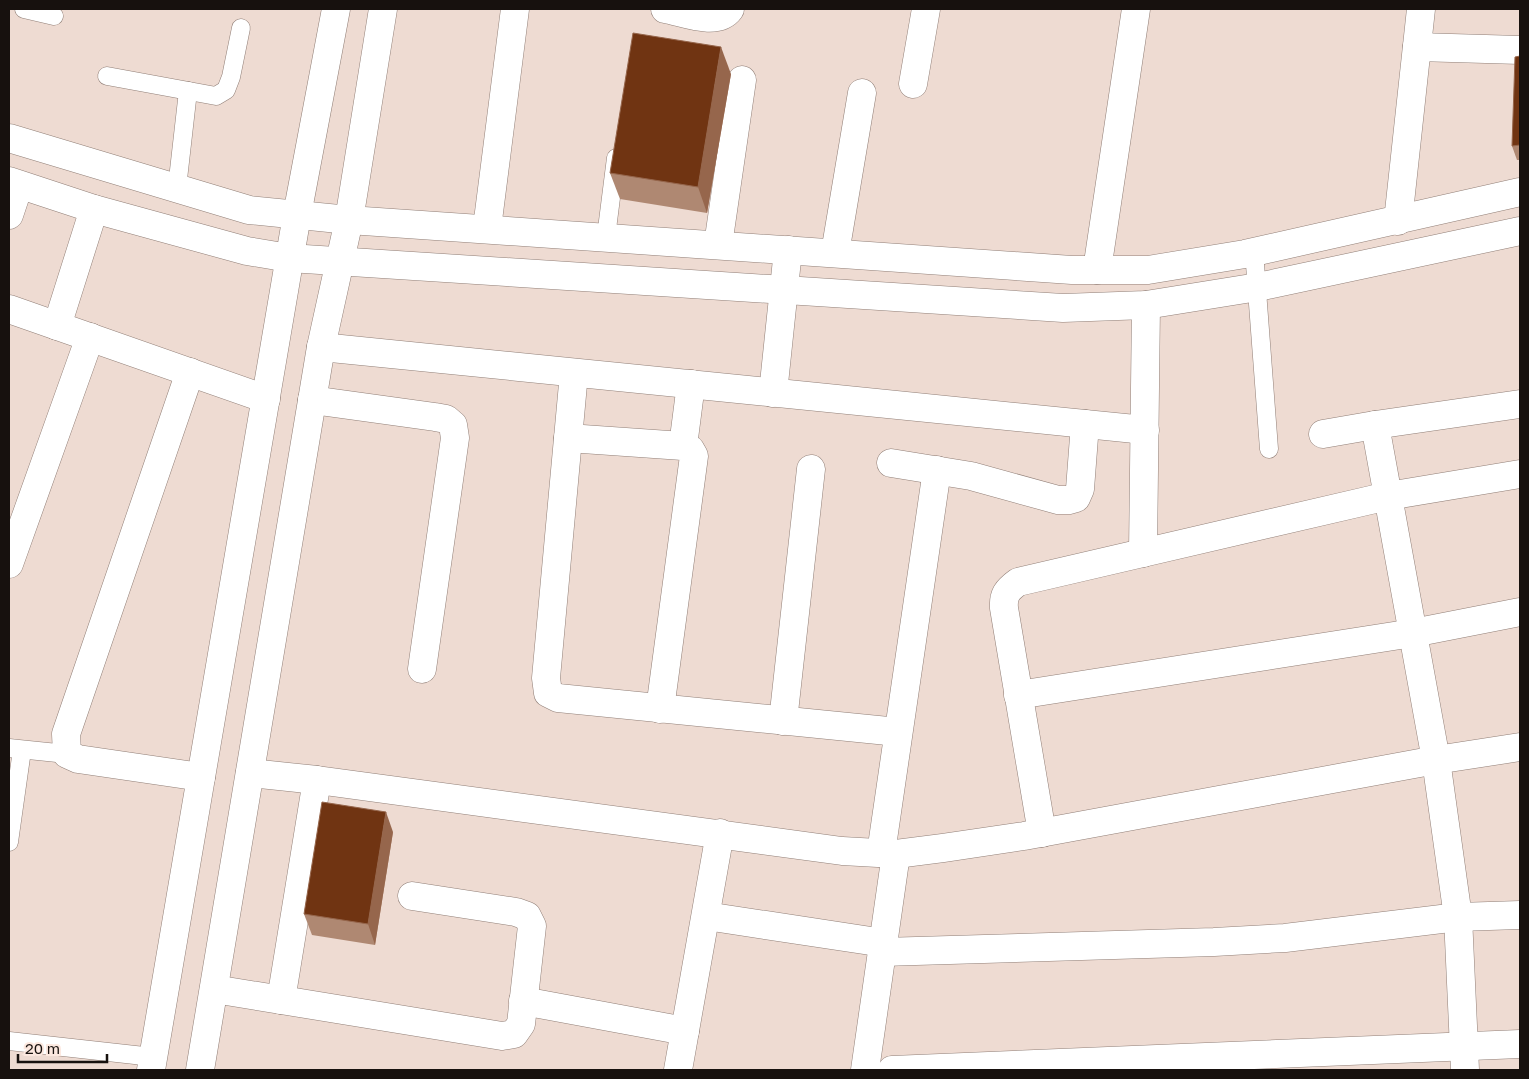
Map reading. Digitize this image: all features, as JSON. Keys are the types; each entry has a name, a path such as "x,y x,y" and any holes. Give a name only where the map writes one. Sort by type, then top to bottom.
{"street":[{"path":"152,1064 289,258 336,9"},
{"path":"200,1070 321,347 349,220 383,9"},
{"path":"488,228 515,9"},
{"path":"665,9 715,18 725,15 730,9"},
{"path":"913,84 926,9"},
{"path":"1097,270 1136,9"},
{"path":"1398,221 1421,9"},
{"path":"1417,47 1520,50"},
{"path":"718,245 742,80"},
{"path":"835,253 862,93"},
{"path":"9,138 249,210 349,220 488,228 1062,270 1148,270 1254,251 1398,221 1520,192"},
{"path":"9,215 19,185 44,149"},
{"path":"19,185 94,209 247,251 289,258 1063,308 1146,305 1258,287 1520,231"},
{"path":"57,326 94,209"},
{"path":"773,393 788,250"},
{"path":"1144,553 1146,305"},
{"path":"9,309 266,399"},
{"path":"9,564 90,337"},
{"path":"321,347 1145,430"},
{"path":"190,372 66,734 67,754 78,759 201,777"},
{"path":"574,373 546,678 548,693 558,698 898,732"},
{"path":"683,446 691,384"},
{"path":"312,400 435,417 446,419 453,425 455,438 422,669"},
{"path":"1323,434 1375,424 1520,404"},
{"path":"890,463 971,476 1058,500 1069,500 1076,498 1080,489 1085,424"},
{"path":"1375,424 1436,760 1458,917 1464,1058"},
{"path":"568,438 683,446 690,449 694,456 660,708"},
{"path":"784,721 812,469"},
{"path":"865,1070 883,948 898,732 938,470"},
{"path":"1042,832 1004,608 1004,597 1010,588 1018,582 1388,496 1520,474"},
{"path":"1018,695 1413,633 1520,612"},
{"path":"250,774 317,780 842,850 889,853 1042,832 1436,760 1520,747"},
{"path":"281,1000 317,780"},
{"path":"678,1070 720,833"},
{"path":"214,989 502,1036 514,1034 521,1024 524,1001 532,926 527,916 516,912 412,896"},
{"path":"706,916 883,948 1214,942 1285,938 1458,917 1520,915"},
{"path":"524,1001 685,1031"},
{"path":"892,1070 1464,1058 1520,1044"}],"lane":[{"path":"24,9 54,16"},
{"path":"107,76 216,96 226,90 231,77 241,28"},
{"path":"177,188 188,91"},
{"path":"606,237 618,140"},
{"path":"1254,251 1269,449"},
{"path":"9,841 15,749 67,754"},
{"path":"9,1040 152,1064"}],"building":[{"path":"633,33 721,47 698,187 610,173"},
{"path":"1520,56 1520,145 1512,146 1515,57"},
{"path":"322,802 386,812 368,924 304,914"}]}
